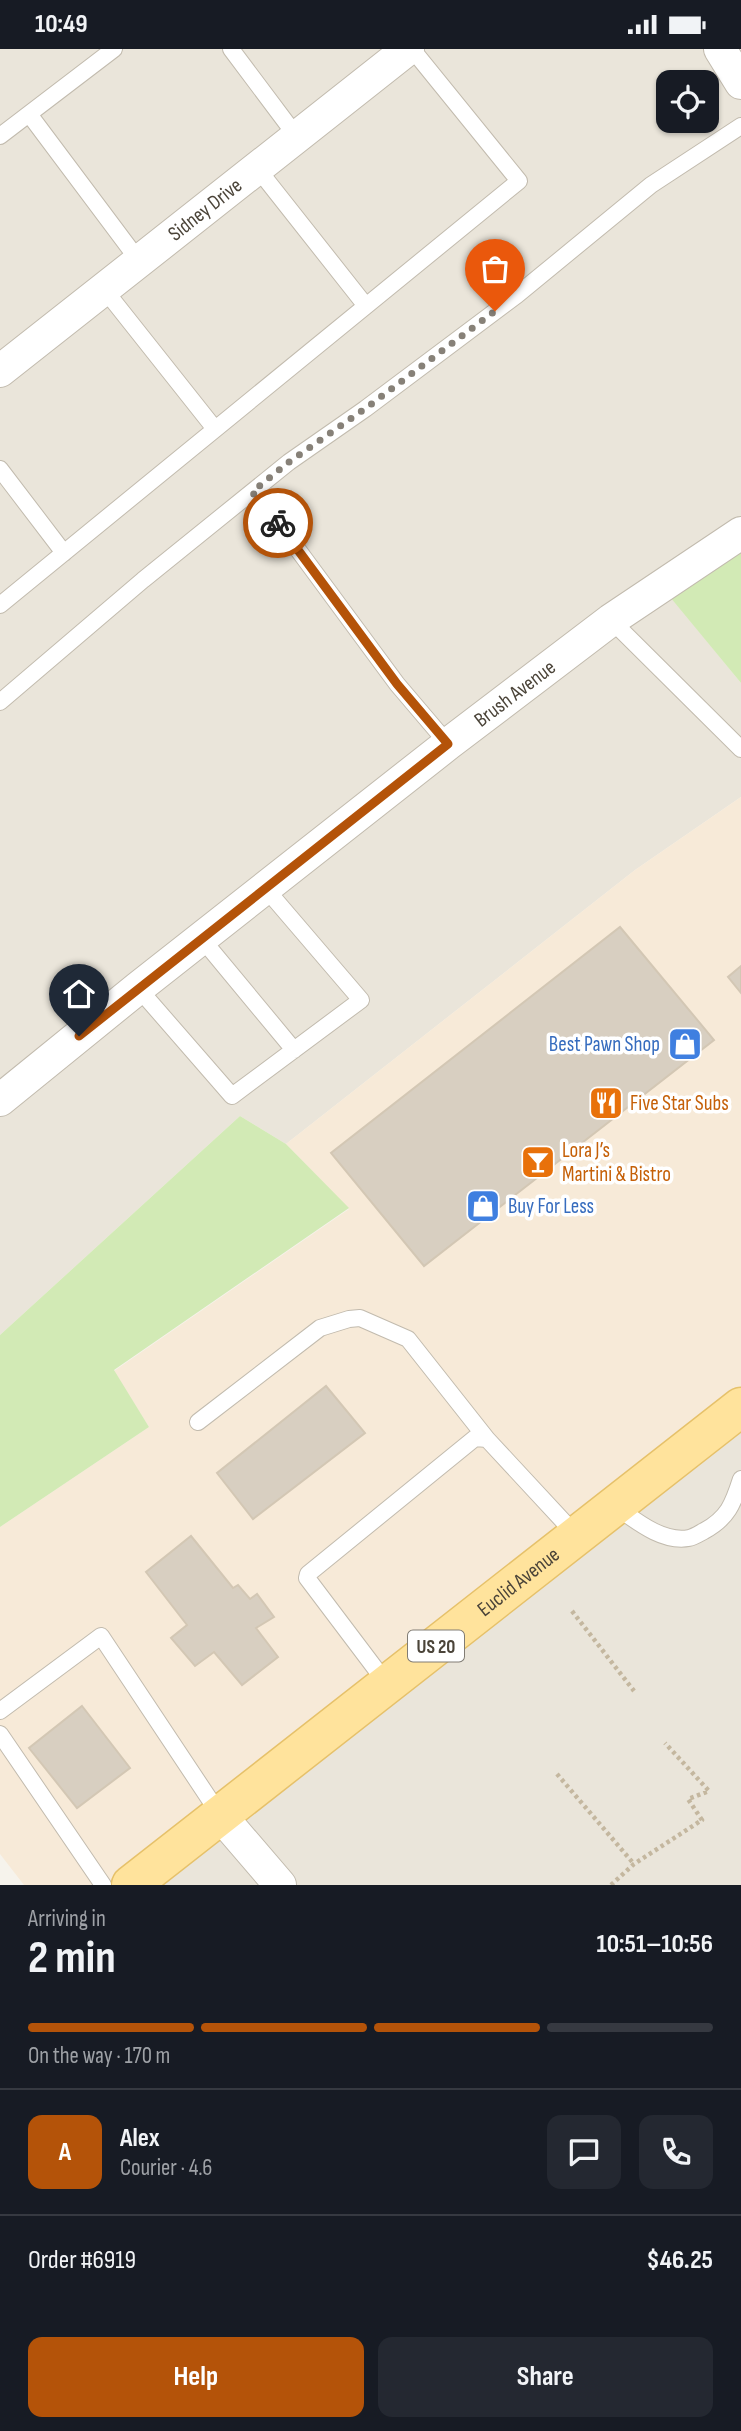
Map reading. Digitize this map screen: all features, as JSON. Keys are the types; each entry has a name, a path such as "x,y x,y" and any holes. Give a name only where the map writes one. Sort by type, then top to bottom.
{"main road":[{"name":"Euclid Avenue","path":"131,1885 576,1536 740,1416"}],"street":[{"name":"Sidney Drive","path":"0,371 410,49"},
{"path":"720,49 741,83"},
{"name":"Brush Avenue","path":"0,1100 448,744 611,620 741,533"},
{"path":"220,1815 280,1885"}],"lane":[{"path":"0,136 114,49"},
{"path":"231,49 298,137"},
{"path":"0,605 519,181 410,49"},
{"path":"29,114 139,261"},
{"path":"0,702 143,580 289,462 517,295 652,185 741,126"},
{"path":"257,168 366,306"},
{"path":"104,289 215,429"},
{"path":"0,469 64,553"},
{"path":"252,492 276,520 397,684 448,744"},
{"path":"611,620 741,749"},
{"path":"138,988 232,1096 362,1000 266,889"},
{"path":"202,939 294,1050"},
{"path":"198,1422 320,1328 349,1318 360,1318 408,1339 486,1439 576,1536"},
{"path":"387,1684 307,1578 475,1438 486,1439"},
{"path":"615,1506 646,1528 666,1536 690,1538 717,1524 733,1505 741,1479"},
{"path":"0,1711 101,1636 220,1815"},
{"path":"0,1734 103,1885"}],"path":[{"path":"572,1611 634,1691"},
{"path":"611,1885 634,1864 702,1820 688,1799 709,1791 665,1743"},
{"path":"557,1774 634,1864"}],"shaded area":[{"path":"0,49 720,49 741,83 741,533 662,586 741,683 741,797 635,870 286,1144 240,1116 0,1335"},
{"path":"741,797 741,1407 131,1885 24,1885 0,1854 0,1527 149,1427 114,1371 349,1209 286,1144 635,870"},
{"path":"741,1407 741,1885 131,1885"}],"green space":[{"path":"741,533 741,683 661,586"},
{"path":"240,1116 286,1144 349,1208 114,1370 149,1427 0,1527 0,1335"}],"building":[{"path":"620,927 714,1040 424,1266 331,1153"},
{"path":"741,966 741,993 728,977"},
{"path":"326,1386 365,1433 253,1519 217,1473"},
{"path":"191,1536 233,1588 238,1585 250,1599 257,1594 274,1617 256,1628 278,1657 242,1685 214,1652 195,1666 171,1638 187,1625 146,1572"},
{"path":"82,1706 130,1768 77,1808 29,1748"}],"way so far":[{"path":"278,523 252,492 495,311"}],"place":[{"name":"Best Pawn Shop","path":"685,1044"},
{"name":"Five Star Subs","path":"606,1103"},
{"name":"Lora J’s Martini & Bistro","path":"538,1162"},
{"name":"Buy For Less","path":"483,1206"}],"route":[{"path":"79,1036 448,744 397,684 278,523"}]}
